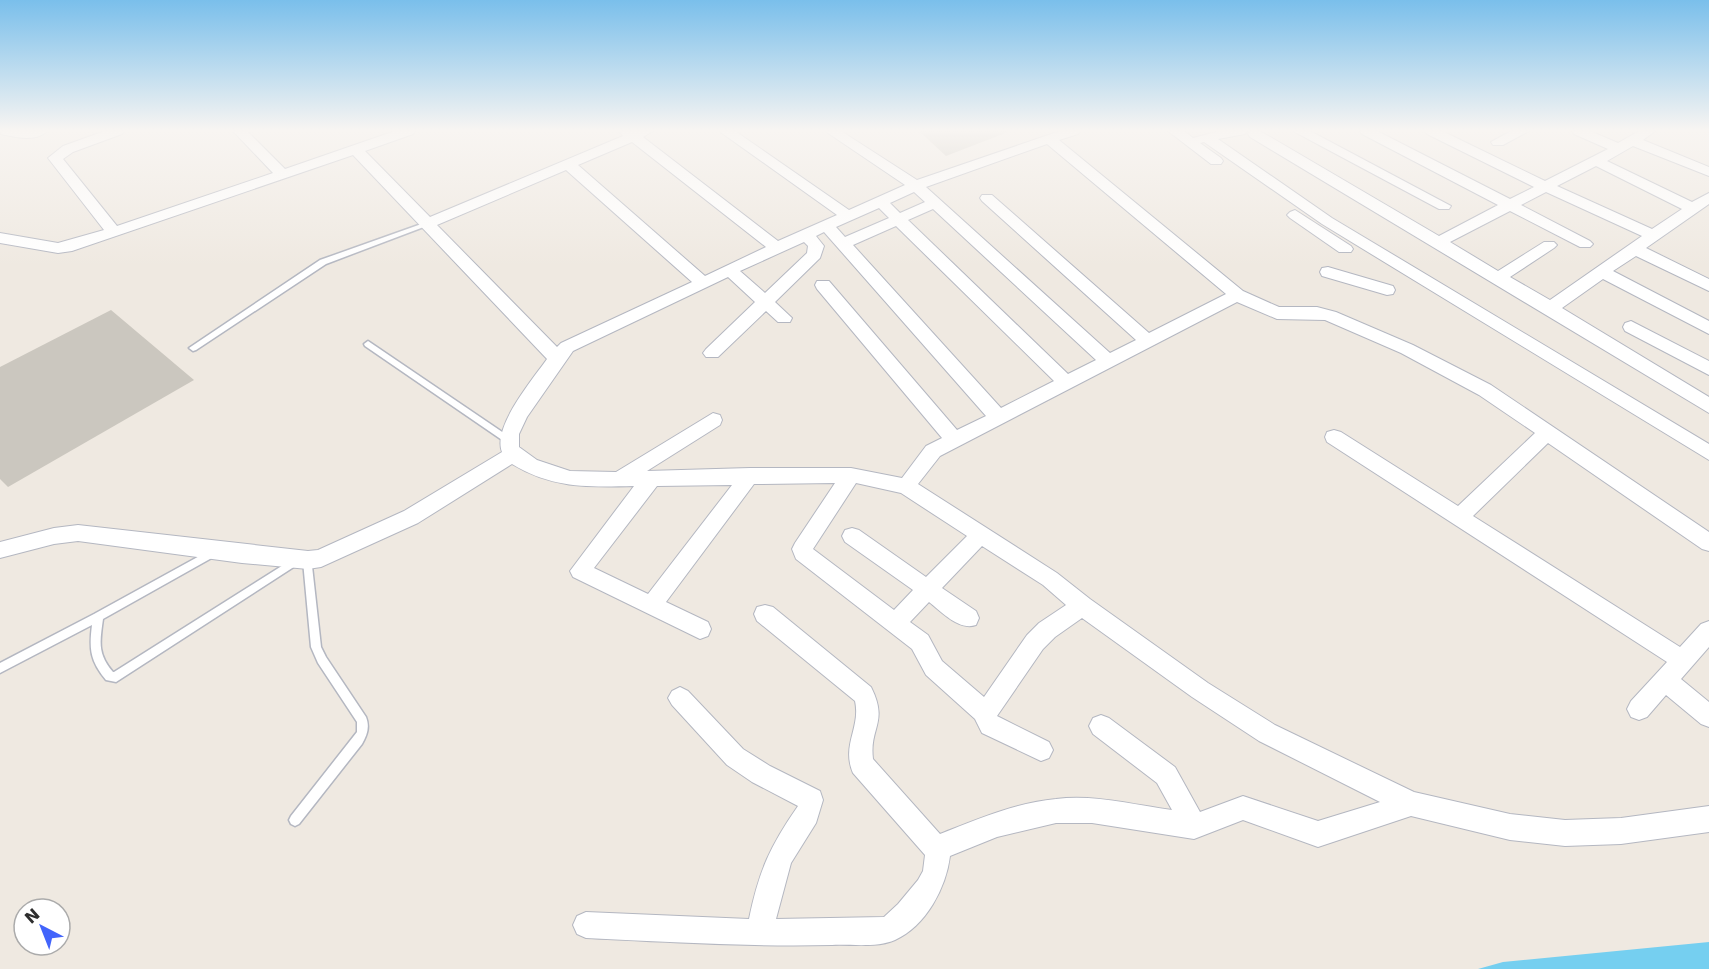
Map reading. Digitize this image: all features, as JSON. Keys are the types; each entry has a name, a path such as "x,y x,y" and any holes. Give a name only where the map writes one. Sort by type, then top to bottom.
{"street":[{"path":"69,176 114,233"},
{"path":"0,238 65,248 279,176"},
{"path":"381,176 557,358"},
{"path":"427,224 537,176"},
{"path":"582,176 703,282"},
{"path":"688,176 777,248"},
{"path":"791,176 848,216"},
{"path":"901,176 934,202 1108,361"},
{"path":"510,447 511,430 557,358 567,347 729,270 938,176"},
{"path":"1093,176 1237,296 1277,313 1324,314 1386,339 1485,390 1709,543"},
{"path":"1244,176 1350,243 1709,453"},
{"path":"1259,176 1350,243"},
{"path":"1348,176 1402,202 1444,206"},
{"path":"1365,176 1402,202 1438,242 1709,406"},
{"path":"1453,176 1585,244"},
{"path":"1525,176 1654,236"},
{"path":"1438,242 1567,176"},
{"path":"1627,176 1693,208"},
{"path":"1550,308 1709,197"},
{"path":"987,198 1148,341"},
{"path":"881,202 1065,382"},
{"path":"843,244 934,202"},
{"path":"826,226 997,416"},
{"path":"712,353 814,255 816,246 807,235"},
{"path":"1318,286 1350,243"},
{"path":"1498,278 1549,244"},
{"path":"1635,249 1709,286"},
{"path":"729,270 784,318"},
{"path":"1328,272 1387,290"},
{"path":"1602,272 1709,328"},
{"path":"823,285 955,440"},
{"path":"906,486 933,451 997,416 1237,296"},
{"path":"1631,327 1709,369"},
{"path":"621,478 714,420"},
{"path":"1460,516 1548,432"},
{"path":"1334,437 1682,660"},
{"path":"510,447 563,477 578,480 750,475 851,475 906,486 1050,579 1082,606 1200,690 1267,733 1411,804 1510,827 1565,834 1621,831 1709,819"},
{"path":"0,550 78,533 305,560 335,554 411,517 510,447"},
{"path":"652,605 750,475"},
{"path":"851,475 801,551 920,642 934,668 985,714 993,727 1041,750"},
{"path":"652,478 580,571 700,629"},
{"path":"895,623 981,534"},
{"path":"852,536 968,618"},
{"path":"985,714 1035,642 1047,630 1082,606"},
{"path":"765,614 863,694 869,707 859,754 862,765 938,851"},
{"path":"1639,709 1709,631"},
{"path":"1664,679 1709,716"},
{"path":"680,698 735,757 761,774 811,800 810,809 791,836 779,859 769,888 760,933"},
{"path":"1101,726 1150,760 1166,775 1194,826"},
{"path":"586,925 760,933 887,930 905,917 933,876 938,851 949,842 997,824 1056,811 1092,811 1194,826 1204,825 1235,809 1243,808 1318,834 1411,804"}],"lane":[{"path":"193,348 323,262 427,224"},
{"path":"368,344 510,447"},
{"path":"0,668 98,617 215,551"},
{"path":"98,617 96,659 110,677 116,677 305,560 316,647 362,721 363,727 358,740 294,820"}],"water":[{"path":"1709,942 1709,969 1478,969 1503,962"}],"building":[{"path":"111,310 194,380 8,487 0,479 0,367"}]}
